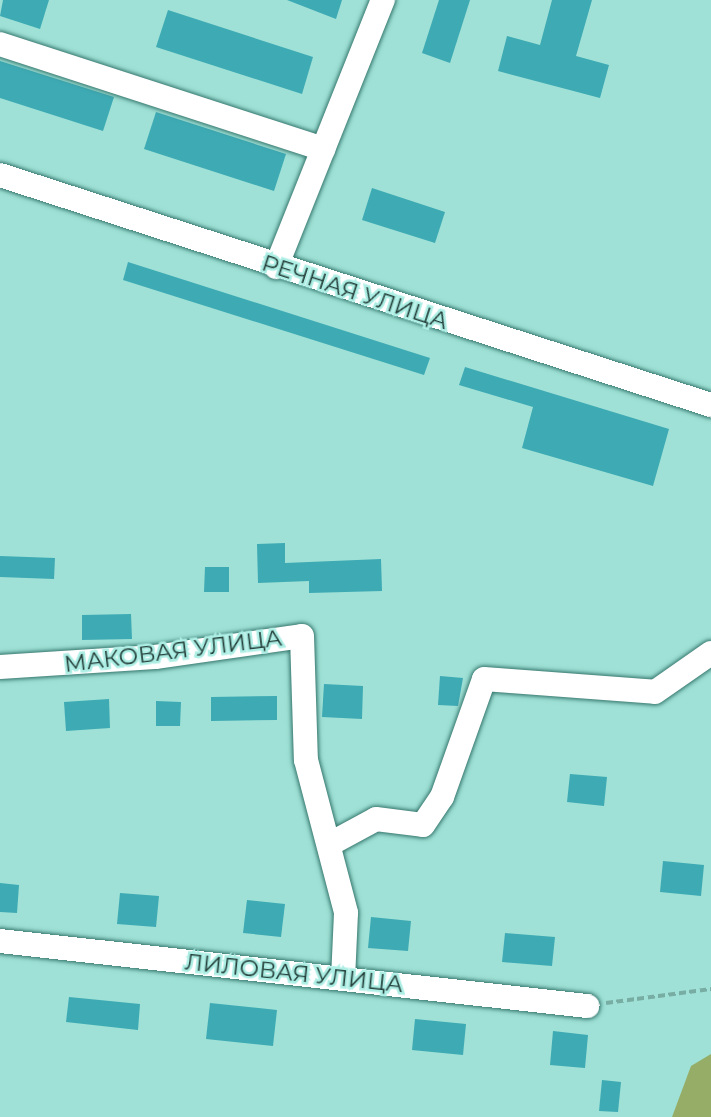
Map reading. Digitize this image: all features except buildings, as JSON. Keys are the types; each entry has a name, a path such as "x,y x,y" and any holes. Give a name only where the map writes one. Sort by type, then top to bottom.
{"street":[{"path":"276,267 383,0"},
{"path":"0,44 323,149"},
{"name":"РЕЧНАЯ УЛИЦА","path":"0,175 276,267 711,405"},
{"name":"МАКОВАЯ УЛИЦА","path":"0,667 155,657 302,636 306,760 346,913 343,978"},
{"path":"330,844 376,820 423,825 442,797 484,679 655,692 711,653"},
{"name":"ЛИЛОВАЯ УЛИЦА","path":"0,941 587,1006"}],"path":[{"path":"587,1006 711,989"}],"green space":[{"path":"711,1054 711,1117 672,1117 691,1066"}]}
